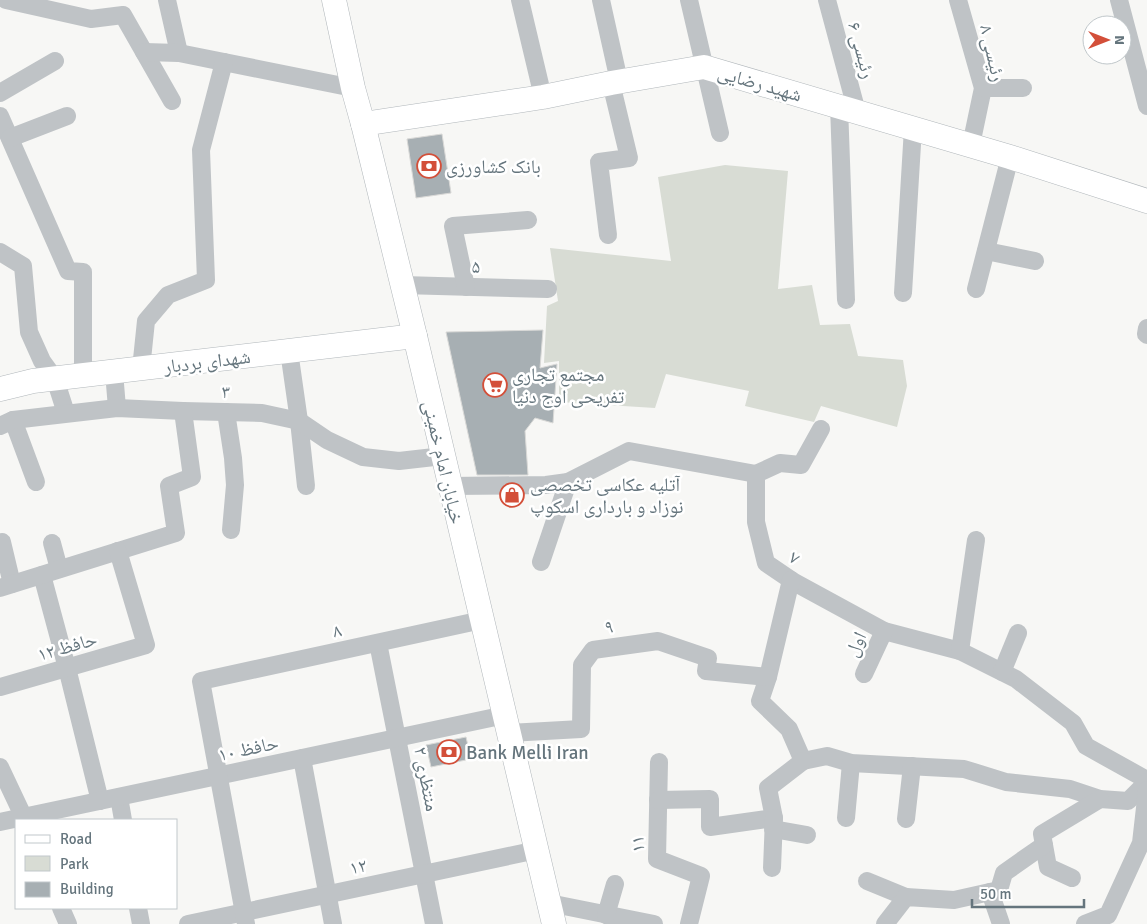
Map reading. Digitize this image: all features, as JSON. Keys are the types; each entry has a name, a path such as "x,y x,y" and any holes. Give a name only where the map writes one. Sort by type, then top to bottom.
{"street":[{"path":"0,1 5,0 91,19 123,15 172,101"},
{"path":"167,0 179,53"},
{"name":"خیابان امام خمینی","path":"334,0 353,88 552,913"},
{"path":"520,0 543,96"},
{"path":"601,0 629,158 599,162 608,235"},
{"path":"688,0 720,133"},
{"name":"رئیسی ۶","path":"826,0 848,109 846,300"},
{"name":"رئیسی ۸","path":"958,0 983,88 971,145"},
{"path":"1119,0 1147,106"},
{"path":"144,52 179,53 353,88"},
{"path":"0,93 54,61"},
{"path":"141,369 146,321 168,295 206,280 201,150 224,62"},
{"name":"شهید رضایی","path":"363,124 543,96 704,67 971,145 1147,201"},
{"path":"983,88 1023,88"},
{"path":"0,116 68,271 83,272 84,375"},
{"path":"10,138 67,116"},
{"path":"903,293 913,128"},
{"path":"976,289 1010,157"},
{"path":"466,287 453,226 528,220"},
{"path":"986,251 1035,261"},
{"path":"0,252 23,266 29,332 42,361 55,379 66,413"},
{"name":"۵","path":"402,285 548,290"},
{"path":"1147,328 1147,334"},
{"name":"شهدای بردبار","path":"0,389 33,381 414,336"},
{"path":"289,351 306,486"},
{"path":"114,372 117,408"},
{"name":"۳","path":"6,423 66,413 117,408 262,413 299,421 327,440 363,457 399,461 443,456"},
{"path":"2,542 6,586 176,533 169,486 192,476 183,411"},
{"path":"226,412 235,485 231,530"},
{"path":"6,423 36,482"},
{"path":"450,486 546,485 568,482 629,452 756,474 780,463 800,465 820,430"},
{"name":"۷","path":"756,474 756,522 766,563 791,580 884,632 960,652 1016,679 1073,723 1086,746 1147,781"},
{"path":"542,562 568,482"},
{"path":"960,652 976,540"},
{"path":"52,543 59,570"},
{"name":"حافظ ۱۲","path":"0,687 146,645 118,551"},
{"path":"42,575 100,801"},
{"path":"791,580 768,677 760,701 789,729 803,761"},
{"name":"۸","path":"218,776 201,681 482,620"},
{"name":"اول","path":"864,674 884,632"},
{"path":"1002,672 1018,633"},
{"name":"۹","path":"507,724 581,729 582,665 593,650 658,641 708,658 706,672 768,677"},
{"name":"منتظری ۲","path":"378,643 434,924"},
{"name":"حافظ ۱۰","path":"24,819 100,801 398,738 507,724"},
{"path":"772,868 774,824 768,788 803,761 827,756 852,763 964,769 1006,782 1070,790 1100,799 1128,801 1147,781"},
{"path":"302,758 332,924"},
{"name":"۱۱","path":"659,762 657,859 701,876 689,924"},
{"path":"846,818 852,763"},
{"path":"906,819 912,766"},
{"path":"0,767 24,819"},
{"path":"218,776 245,918"},
{"path":"1085,924 1108,915 1141,843 1147,790"},
{"path":"119,797 123,819"},
{"path":"658,800 710,799 710,827 774,824 807,835"},
{"path":"1072,878 1048,867 1042,834 1100,799"},
{"name":"حافظ ۱۰","path":"0,822 15,820"},
{"path":"867,881 906,897 954,900 999,890 1004,873 1044,845"},
{"name":"۱۲","path":"188,924 245,918 327,894 537,850"},
{"path":"606,914 615,884"},
{"path":"990,892 1001,924"},
{"path":"884,924 906,897"},
{"path":"61,909 68,924"},
{"path":"138,909 141,924"},
{"path":"552,913 606,914 654,924"}],"green space":[{"path":"725,165 788,171 778,289 812,285 820,325 850,324 858,356 903,360 907,386 897,427 821,406 814,422 745,406 749,391 666,374 655,408 559,402 559,361 544,363 547,306 558,301 550,248 671,261 658,177"}],"building":[{"name":"بانک کشاورزی","path":"442,134 451,193 416,198 407,139"},
{"path":"543,330 540,368 557,364 553,423 535,418 525,431 528,475 477,475 446,332"},
{"name":"Bank Melli Iran","path":"466,737 471,759 431,767 426,745"}],"place":[{"name":"بانک کشاورزی","path":"429,166"},
{"name":"مجتمع تجاری تفریحی اوج دنیا","path":"495,385"},
{"name":"آتلیه عکاسی تخصصی نوزاد و بارداری اسکوپ","path":"512,495"},
{"name":"Bank Melli Iran","path":"449,752"}]}
